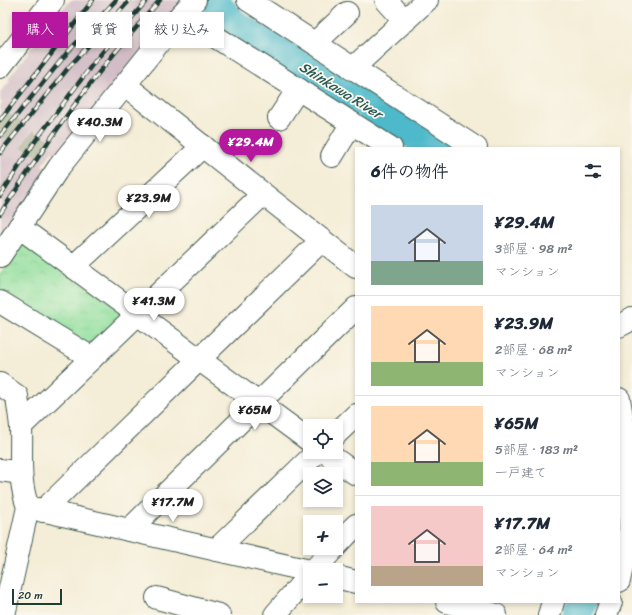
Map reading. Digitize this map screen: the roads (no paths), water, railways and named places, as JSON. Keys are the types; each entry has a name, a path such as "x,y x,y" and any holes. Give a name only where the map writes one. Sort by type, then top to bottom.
{"street":[{"path":"0,67 53,0"},
{"path":"386,0 405,21"},
{"path":"352,69 427,0"},
{"path":"259,3 352,69 474,147"},
{"path":"0,256 54,162 125,85 188,7 298,89 388,147"},
{"path":"315,43 347,13"},
{"path":"125,85 355,266"},
{"path":"279,118 298,89"},
{"path":"332,156 352,123"},
{"path":"73,267 202,146"},
{"path":"21,426 263,194"},
{"path":"18,227 303,436"},
{"path":"4,615 35,509 199,359 322,240"},
{"path":"0,302 92,358"},
{"path":"130,530 355,309"},
{"path":"620,325 632,319"},
{"path":"0,384 17,396 21,426 10,472 35,509 303,569"},
{"path":"620,402 628,429 630,529 620,576"},
{"path":"343,427 355,416"},
{"path":"216,550 310,459"},
{"path":"336,459 355,473"},
{"path":"343,538 355,525"},
{"path":"320,563 328,555"},
{"path":"343,579 355,582"},
{"path":"275,615 303,582"},
{"path":"157,598 219,615"},
{"path":"456,603 474,605 496,615"},
{"path":"549,615 553,603"},
{"path":"606,615 611,603"}],"waterway":[{"name":"Shinkawa River","path":"212,0 234,24 433,147"},
{"name":"Shinkawa River","path":"577,615 582,603"}],"tunnel":[{"path":"0,120 48,157"}],"railway":[{"path":"0,120 93,0"},
{"path":"0,136 67,53 116,0"},
{"path":"0,153 69,67 130,0"},
{"path":"0,196 36,140 95,61 147,0"},
{"path":"0,214 80,97 115,52 160,0"}]}
